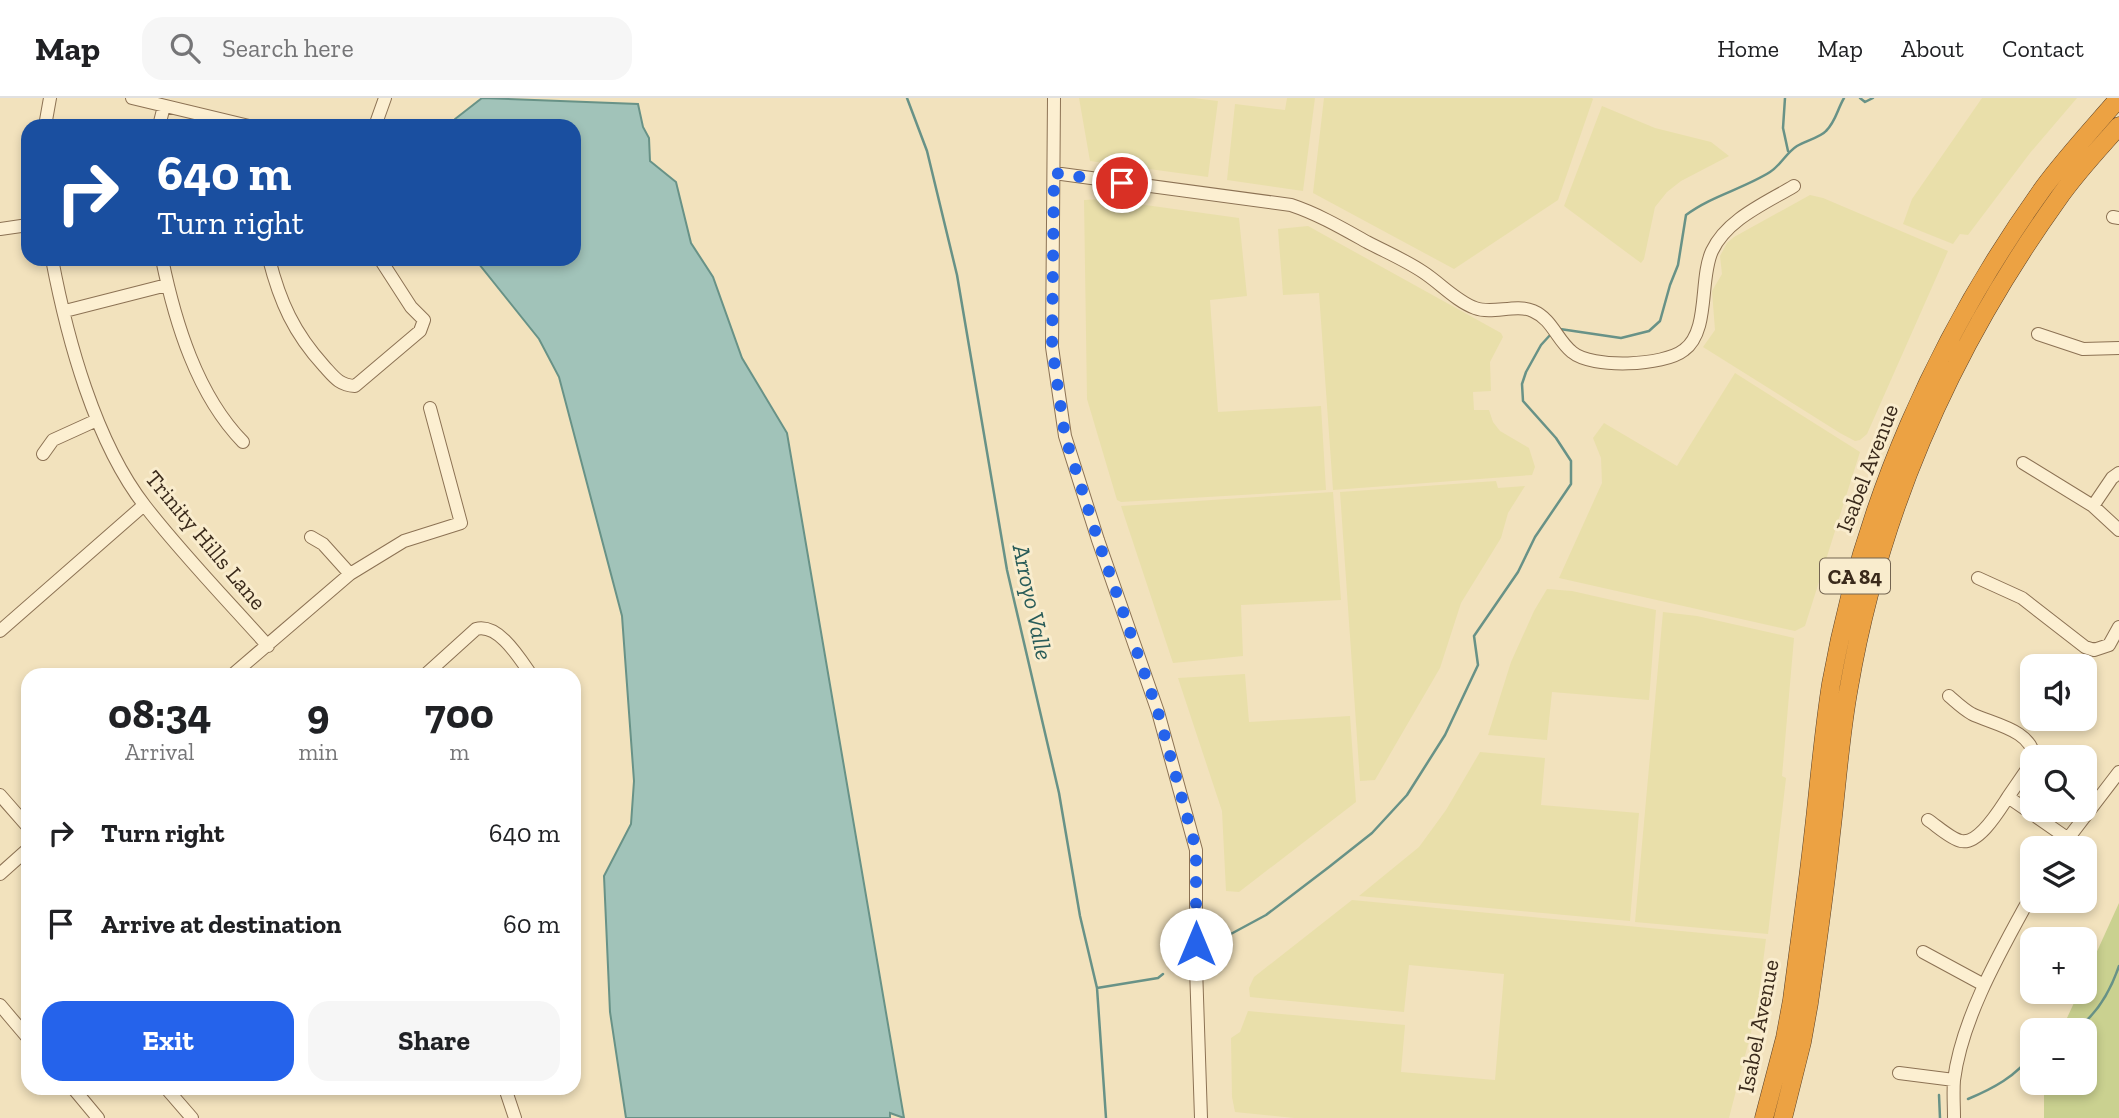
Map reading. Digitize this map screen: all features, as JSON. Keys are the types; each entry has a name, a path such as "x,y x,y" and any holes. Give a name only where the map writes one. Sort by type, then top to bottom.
{"highway":[{"name":"Isabel Avenue","path":"1764,1118 1792,1000 1831,684 1868,531 1913,411 1979,284 2049,180 2119,98"},
{"name":"Isabel Avenue","path":"1783,1118 1809,1003 1849,687 1865,610 1885,537 1930,419 1958,359 1990,302 2059,197 2119,125"}],"street":[{"path":"47,119 50,98"},
{"path":"132,98 219,119"},
{"path":"378,119 385,98"},
{"path":"1054,98 1052,347 1065,436 1158,712 1196,849 1196,967 1201,1118"},
{"path":"160,119 163,106"},
{"path":"1054,173 1291,205 1311,212 1422,271 1476,309 1528,309 1539,314 1571,352 1584,360 1611,365 1665,358 1686,349 1693,341 1699,326 1712,251 1722,235 1735,222 1794,186"},
{"path":"0,229 21,226"},
{"name":"Trinity Hills Lane","path":"54,266 78,365 111,452 144,505 268,646"},
{"path":"163,266 167,285 202,384 231,430 243,442"},
{"path":"271,266 286,313 294,328 309,350 337,381 345,386 355,386 420,331 424,320 411,307 385,266"},
{"path":"65,311 167,285"},
{"path":"2038,334 2083,349 2119,348"},
{"path":"241,668 350,574 404,541 461,523 430,408"},
{"path":"43,454 52,440 97,420"},
{"path":"2023,463 2092,506 2119,530"},
{"path":"2092,506 2112,478 2119,473"},
{"path":"0,631 144,505"},
{"path":"311,537 323,544 350,574"},
{"path":"1978,578 2022,598 2085,647 2094,650 2109,645 2115,639 2119,627"},
{"path":"433,668 476,629 485,626 495,631 525,668"},
{"path":"1949,696 1969,713 2020,736 2031,745"},
{"path":"2069,836 2119,772"},
{"path":"1928,820 1960,841 1969,841 1986,827 2020,779"},
{"path":"0,794 21,819"},
{"path":"2008,797 2055,836"},
{"path":"0,874 21,855"},
{"path":"1954,1118 1954,1080 1968,1027 1984,985 2022,913"},
{"path":"1923,952 1984,985"},
{"path":"0,1005 21,1030"},
{"path":"1899,1073 1954,1080"},
{"path":"78,1095 98,1118"},
{"path":"172,1095 188,1114 173,1118"},
{"path":"507,1095 515,1118"}],"shaded area":[{"path":"1079,98 1193,98 1218,101 1208,177 1090,161"},
{"path":"1287,98 1315,98 1303,191 1227,180 1235,104 1285,110"},
{"path":"1324,98 1593,99 1558,200 1454,269 1313,193"},
{"path":"1982,98 2077,98 2030,153 1968,235 1960,234 1953,244 1903,224 1912,199"},
{"path":"1602,106 1655,128 1711,142 1729,156 1681,181 1667,192 1655,207 1641,263 1564,206"},
{"path":"1810,195 1823,198 1948,251 1867,434 1855,441 1703,347 1715,330 1712,291 1722,274 1720,256 1727,243"},
{"path":"1102,199 1239,218 1247,296 1210,300 1218,412 1321,406 1326,490 1121,502 1117,500 1087,399 1084,200"},
{"path":"1308,226 1501,333 1503,337 1490,362 1491,391 1473,392 1474,410 1489,410 1500,431 1529,448 1535,467 1532,475 1333,490 1319,293 1283,295 1278,229"},
{"path":"1735,373 1860,452 1805,626 1795,631 1559,578 1602,483 1601,458 1593,438 1604,423 1677,466"},
{"path":"1496,481 1498,488 1525,486 1508,513 1501,538 1461,603 1440,668 1375,780 1360,781 1340,492"},
{"path":"1333,492 1341,600 1241,605 1243,656 1173,663 1121,506"},
{"path":"1547,589 1572,591 1656,610 1649,700 1552,692 1547,740 1488,735 1511,662"},
{"path":"1663,612 1697,616 1794,638 1782,776 1786,778 1768,934 1635,922"},
{"path":"1245,674 1249,722 1350,716 1356,802 1239,892 1226,891 1222,811 1178,678"},
{"path":"1480,752 1545,758 1541,805 1639,813 1630,921 1359,896 1419,847 1446,810"},
{"path":"1352,900 1766,939 1757,1009 1729,1118 1294,1118 1235,1112 1232,1097 1231,1038 1240,1032 1248,1011 1405,1025 1401,1072 1495,1080 1504,974 1409,965 1404,1012 1250,997 1249,988 1254,977"}],"green space":[{"path":"2119,903 2119,1118 2044,1118 2044,1095 2097,1095 2097,1018 2067,1018 2073,1004 2097,1004 2097,951"}],"water":[{"path":"482,98 638,104 643,127 649,138 650,161 676,182 691,243 713,277 742,358 787,433 904,1118 890,1113 890,1118 626,1118 610,1012 604,876 631,824 634,781 622,616 559,377 539,339 481,266 581,266 581,119 455,119"}],"waterway":[{"name":"Arroyo Valle","path":"907,98 927,151 957,275 1007,570 1059,793 1080,916 1097,988 1106,1118"},
{"path":"1785,98 1783,128 1788,151"},
{"path":"1560,329 1621,338 1649,331 1660,321 1678,265 1686,215 1770,172 1797,146 1824,133 1844,98"},
{"path":"1860,98 1865,102 1873,98"},
{"path":"1216,942 1266,915 1372,833 1407,795 1445,735 1478,665 1474,636 1518,572 1535,537 1571,484 1571,461 1556,438 1523,401 1522,384 1526,372 1541,345 1551,334"},
{"path":"2089,1018 2102,1003 2119,966"},
{"path":"1097,988 1158,978 1163,974"},
{"path":"1968,1099 2003,1081 2020,1068"},
{"path":"1939,1095 1940,1118"}],"route":[{"path":"1122,183 1084,175 1054,173 1052,347 1065,436 1158,712 1196,849 1196,944"}]}
